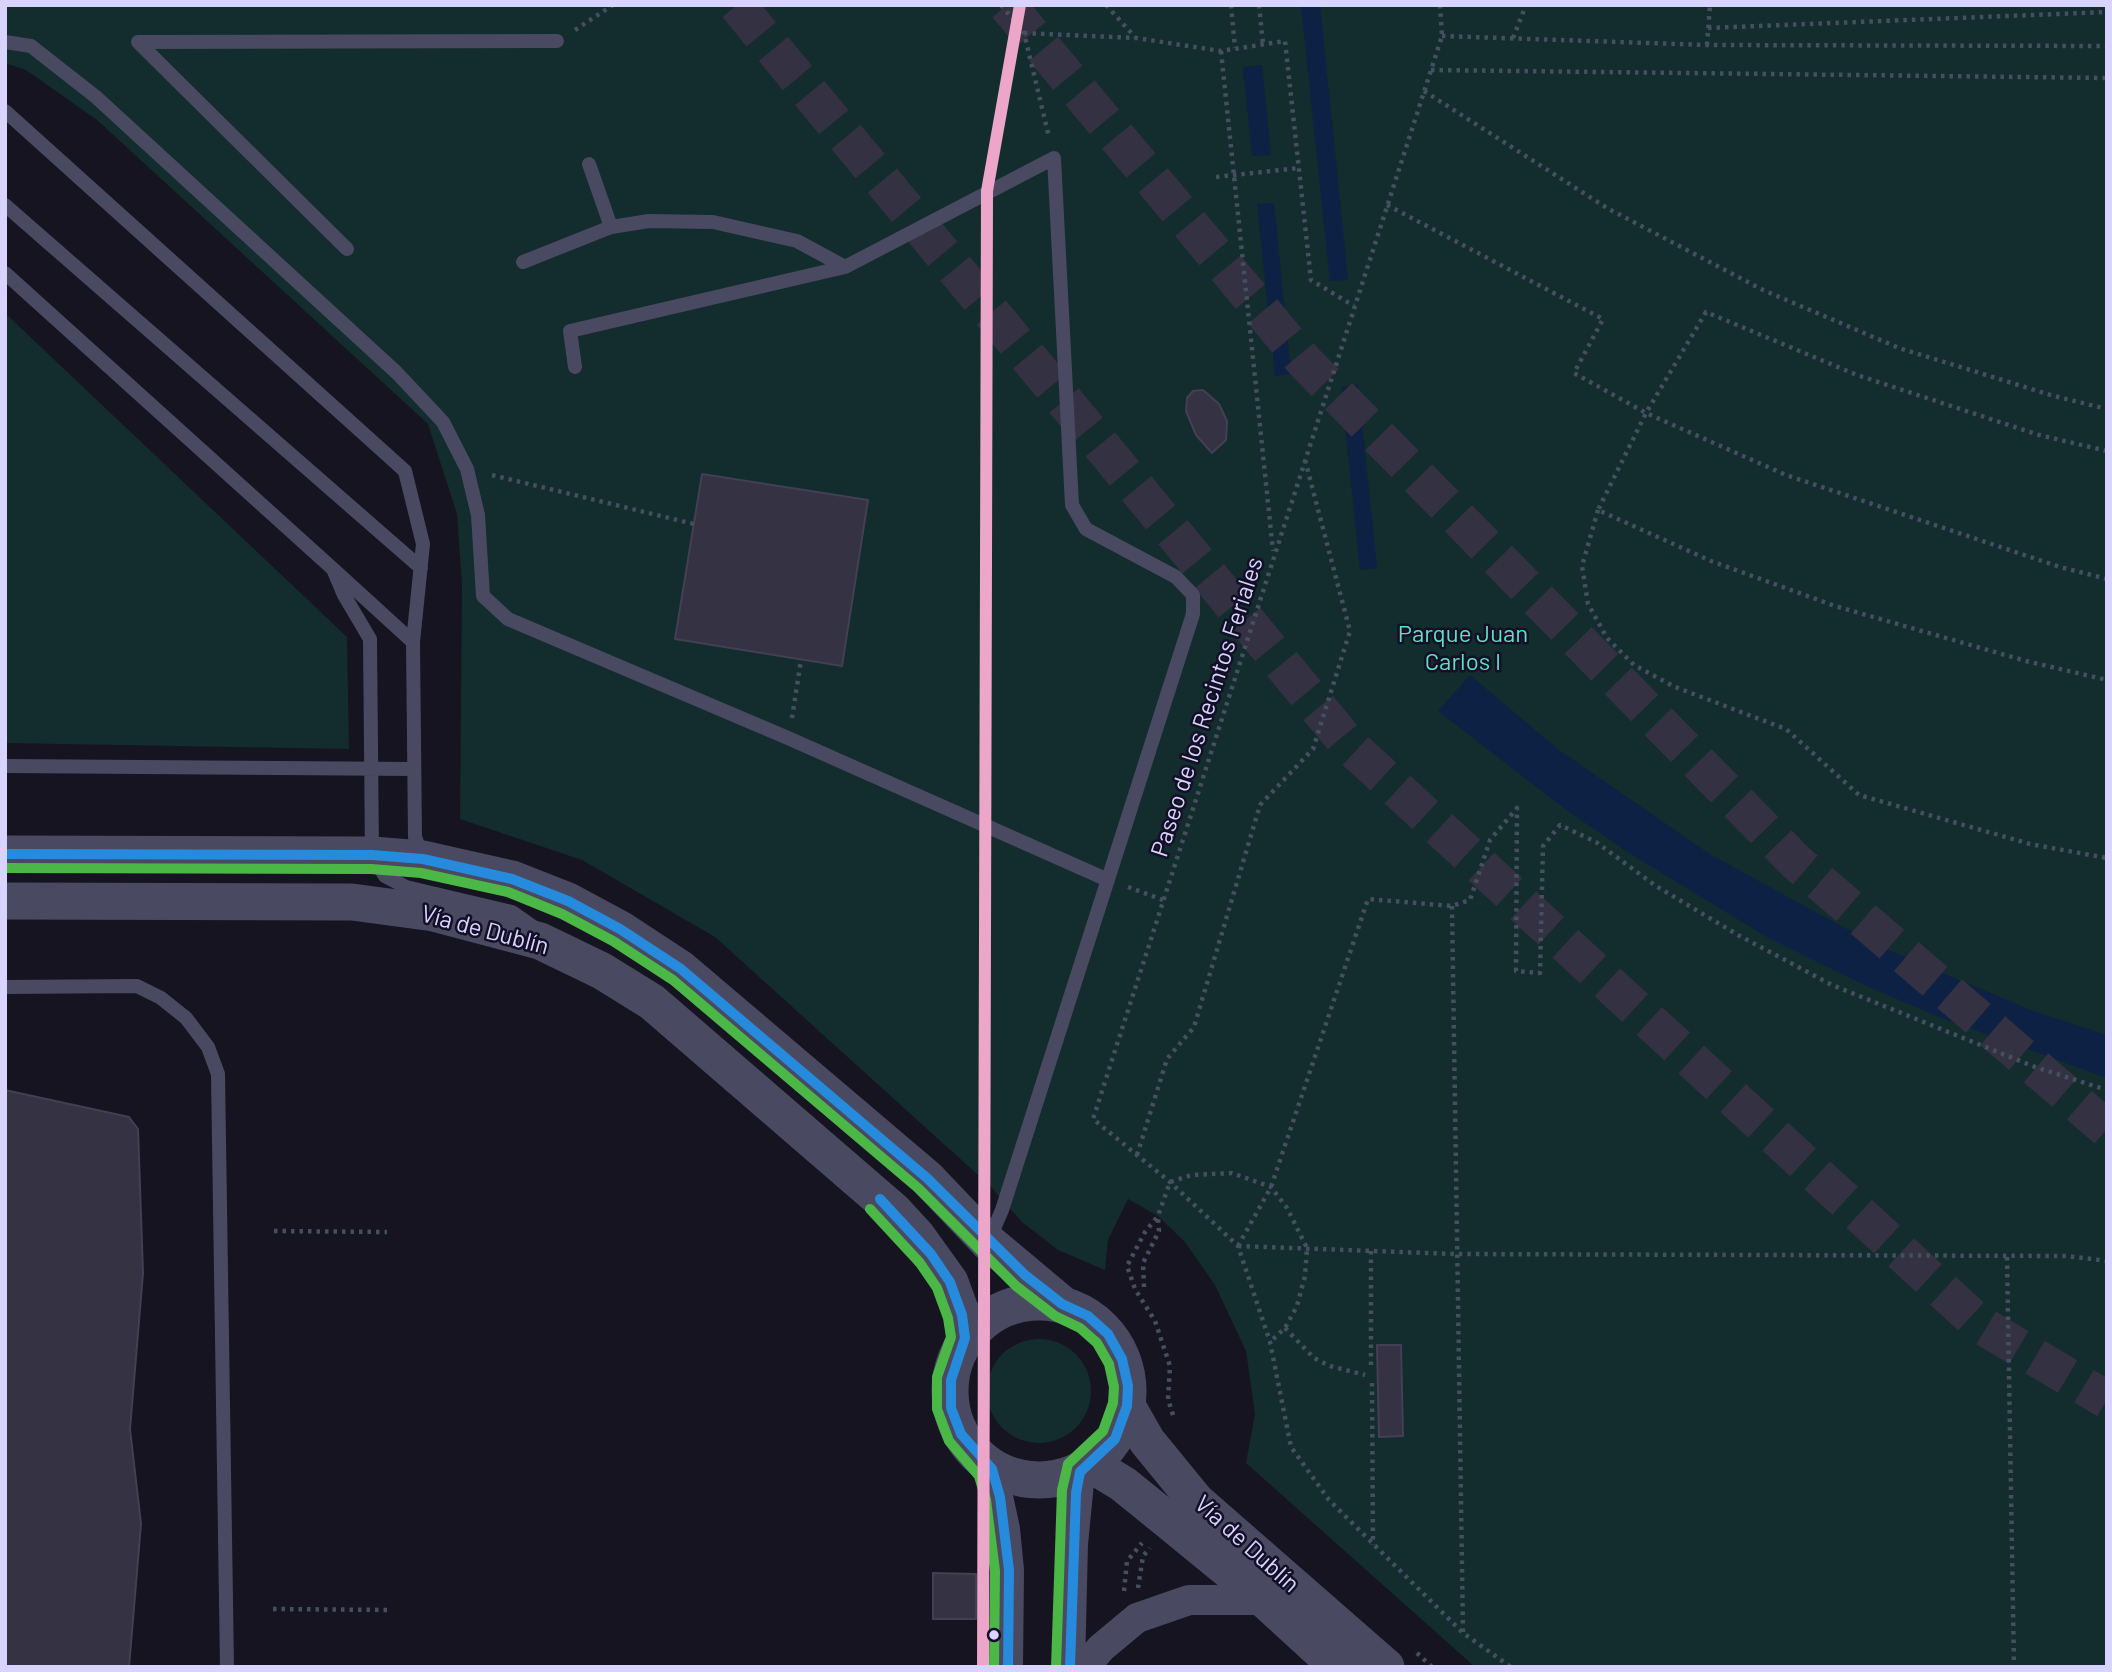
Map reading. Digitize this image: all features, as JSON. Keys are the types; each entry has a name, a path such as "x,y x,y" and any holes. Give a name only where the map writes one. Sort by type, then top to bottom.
{"street":[{"name":"Vía de Dublín","path":"5,853 372,855 423,859 512,879 568,901 620,929 681,969 927,1178 988,1241 1062,1304"},
{"name":"Vía de Dublín","path":"5,901 352,902 434,912 540,941 602,971 652,1002 894,1212 917,1236 950,1282 962,1315 965,1338"},
{"path":"992,1469 1025,1479 1050,1480 1085,1468 1115,1439 1127,1406 1128,1386 1122,1359 1108,1335 1088,1316 1062,1304 1033,1302 1012,1306 977,1325 965,1338 951,1380 951,1408 961,1434 992,1469 1005,1528 1009,1570 1008,1667"},
{"name":"Vía de Dublín","path":"1127,1406 1147,1441 1196,1501 1386,1667"},
{"name":"Vía de Dublín","path":"1085,1468 1123,1484 1265,1600 1338,1667"},
{"path":"1070,1667 1073,1544 1085,1468"},
{"path":"1085,1667 1101,1648 1137,1618 1189,1600 1265,1600"}],"lane":[{"path":"347,249 138,42 557,41"},
{"path":"5,42 31,46 96,97 397,373 443,422 467,469 478,515 482,596 508,619 788,738 1108,880"},
{"path":"5,111 405,471 423,544 413,642 415,836 423,859"},
{"path":"575,367 570,331 845,267 1054,158 1072,505 1086,529 1177,577 1193,595 1193,614 1002,1210 988,1241"},
{"path":"589,164 611,226"},
{"path":"5,205 421,568"},
{"path":"523,262 611,226 649,221 713,222 797,241 845,267"},
{"path":"5,273 413,642"},
{"path":"333,569 344,595 369,639 373,768 372,855 385,876 406,887 512,912 533,926 540,941"},
{"path":"5,766 414,769"},
{"path":"5,987 137,986 161,998 186,1018 208,1047 218,1074 227,1667"}],"path":[{"path":"557,41 612,5"},
{"path":"1001,5 1024,33 1054,158"},
{"path":"1106,5 1136,38"},
{"path":"1231,5 1235,48"},
{"path":"1259,5 1263,44"},
{"path":"1440,5 1442,36 1707,45 2107,46"},
{"path":"1513,38 1526,5"},
{"path":"1707,45 1710,5"},
{"path":"1708,28 2107,12"},
{"path":"1024,33 1136,38 1221,51 1285,41 1311,280 1354,306"},
{"name":"Paseo de los Recintos Feriales","path":"1137,1155 1093,1119 1442,36"},
{"path":"1221,51 1274,555"},
{"path":"1431,71 2107,78"},
{"path":"1424,91 1607,208 1763,290 1899,348 2054,396 2107,409"},
{"path":"1216,177 1299,168"},
{"path":"1387,205 1603,319 1574,373 1646,413 1786,475 2060,567 2107,579"},
{"path":"2107,451 2039,435 1857,375 1706,312 1646,413 1598,510 1582,566 1588,604 1607,638 1633,665 1675,687 1786,729 1859,795 2030,844 2107,858"},
{"path":"1305,460 1350,631 1313,749 1260,805 1194,1027 1167,1059 1137,1155 1238,1246 1270,1342 1291,1447 1329,1500 1463,1633 1511,1667"},
{"path":"467,469 694,524"},
{"path":"1598,510 1711,561 1835,606 2026,662 2107,680"},
{"path":"788,738 801,660"},
{"path":"1238,1246 1271,1187 1368,899 1452,906 1470,900 1490,840 1517,808 1516,971 1539,973 1543,846 1560,825 1596,842 1656,886 1738,935 1832,985 2035,1068 2107,1090"},
{"path":"1108,880 1163,900"},
{"path":"1452,906 1455,1254 1463,1633"},
{"path":"1170,1182 1192,1175 1232,1173 1271,1187 1299,1227 1307,1248 1305,1276 1297,1306 1285,1328 1270,1342"},
{"path":"1170,1182 1158,1216 1145,1232 1127,1266 1135,1289 1155,1321 1170,1366 1168,1399 1175,1421"},
{"path":"1144,1287 1143,1263 1159,1231 1158,1216"},
{"path":"274,1231 387,1232"},
{"path":"1238,1246 1455,1254 2067,1256 2107,1261"},
{"path":"1371,1250 1371,1365"},
{"path":"2007,1256 2014,1667"},
{"path":"1285,1328 1314,1358 1330,1366 1365,1375"},
{"path":"1372,1382 1373,1546"},
{"path":"1124,1598 1124,1576 1128,1561 1143,1541"},
{"path":"1137,1591 1143,1556 1152,1546"},
{"path":"273,1609 391,1610"}],"green space":[{"name":"Parque Juan Carlos I","path":"5,5 2107,5 2107,1667 1475,1667 1246,1463 1255,1414 1246,1351 1215,1285 1185,1242 1158,1216 1128,1199 1108,1240 1105,1270 1058,1250 1022,1222 989,1185 715,937 582,860 460,819 462,584 457,514 428,424 97,120 26,70 5,63"},
{"path":"5,313 347,637 349,749 5,743"},
{"path":"1039,1339 1059,1343 1076,1354 1087,1371 1091,1391 1087,1411 1076,1428 1059,1439 1039,1443 1019,1439 1002,1428 991,1411 987,1391 991,1371 1002,1354 1019,1343"}],"water":[{"path":"1301,5 1320,5 1348,280 1330,281"},
{"path":"1262,65 1271,155 1252,156 1243,67"},
{"path":"1274,203 1291,374 1275,376 1257,204"},
{"path":"1358,385 1377,568 1360,570 1341,387"},
{"path":"1470,675 1559,750 1711,855 1874,944 2033,1011 2107,1035 2107,1078 1939,1017 1860,983 1767,937 1629,853 1565,809 1438,711"}],"building":[{"path":"1203,390 1219,404 1227,421 1226,440 1212,453 1196,435 1186,411 1187,398 1193,391"},
{"path":"702,474 868,500 842,666 675,639"},
{"path":"5,1090 129,1117 138,1129 143,1273 130,1429 141,1524 129,1667 5,1667"},
{"path":"1377,1345 1401,1345 1403,1436 1379,1437"},
{"path":"933,1573 976,1574 976,1619 933,1619"}],"tunnel":[{"path":"737,5 1349,745 1978,1323 2107,1400"},
{"path":"1007,5 1304,361 1794,860 2107,1129"}],"transit line":[{"path":"983,1667 987,191 1020,5"},
{"path":"5,854 372,855 423,859 512,879 568,901 620,929 681,969 927,1178 1025,1275 1062,1304 1088,1316 1108,1334 1122,1359 1128,1386 1127,1406 1115,1439 1080,1472 1076,1493 1070,1667"},
{"path":"5,868 371,869 421,873 508,892 562,914 613,941 673,980 918,1188 1016,1286 1055,1316 1080,1328 1097,1343 1109,1364 1114,1387 1113,1403 1103,1431 1068,1464 1062,1490 1056,1667"},
{"path":"880,1199 931,1254 950,1282 962,1315 965,1338 951,1380 951,1408 961,1434 992,1469 1000,1497 1009,1570 1008,1667"},
{"path":"870,1209 920,1263 937,1288 948,1318 951,1337 937,1377 937,1409 949,1441 979,1476 986,1500 995,1571 994,1667"}]}
